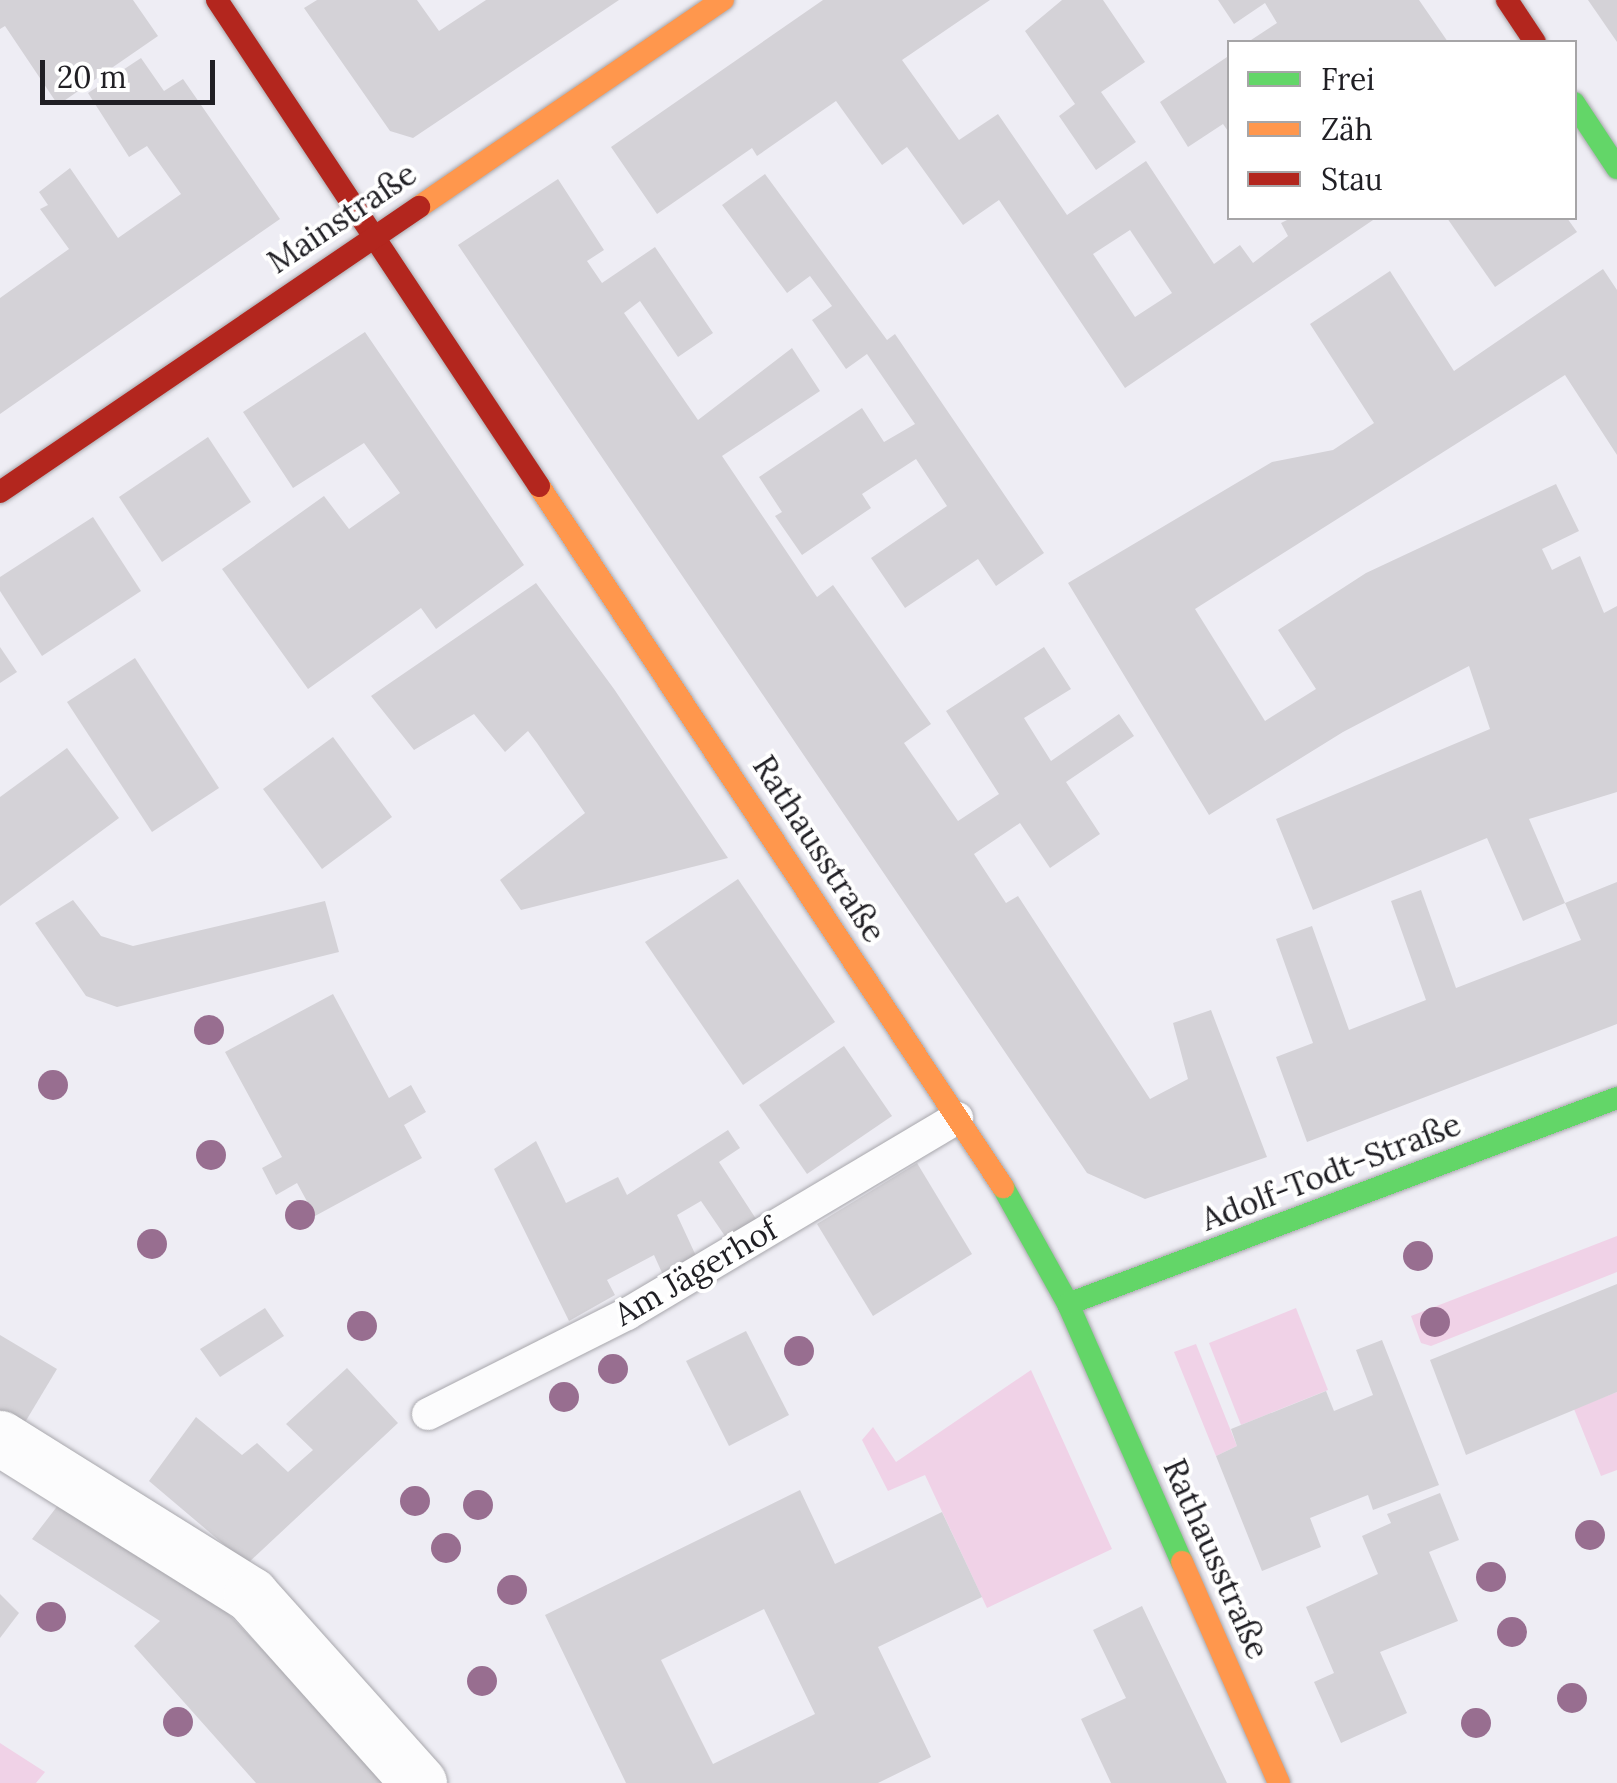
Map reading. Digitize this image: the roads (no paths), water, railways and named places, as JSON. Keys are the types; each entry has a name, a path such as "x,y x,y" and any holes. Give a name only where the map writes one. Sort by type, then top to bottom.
{"street":[{"name":"Rathausstraße","path":"217,0 1022,1216 1068,1304 1279,1783"},
{"name":"Mainstraße","path":"0,492 723,0"},
{"path":"1508,0 1534,40"},
{"path":"1577,108 1617,168"},
{"name":"Adolf-Todt-Straße","path":"1068,1304 1617,1098"},
{"path":"0,1438 251,1595 419,1783"}],"lane":[{"name":"Am Jägerhof","path":"428,1414 627,1314 957,1118"}]}
